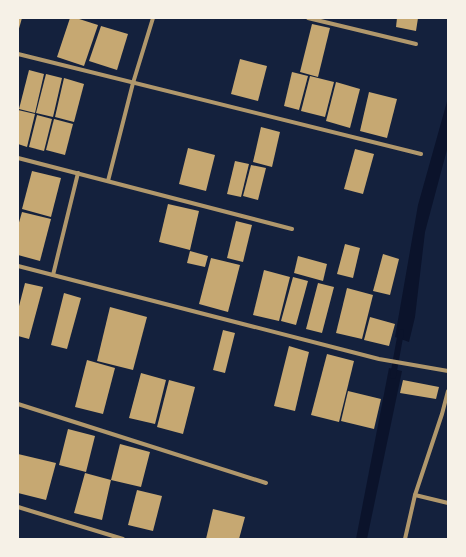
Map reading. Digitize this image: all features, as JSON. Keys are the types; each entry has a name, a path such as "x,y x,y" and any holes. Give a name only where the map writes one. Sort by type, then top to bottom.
{"street":[{"path":"108,180 133,83 153,18"},
{"path":"308,18 416,44"},
{"path":"18,54 421,154"},
{"path":"18,158 108,180 292,229"},
{"path":"53,275 78,173"},
{"path":"18,266 379,360 448,371"},
{"path":"405,539 415,496 442,414 448,390"},
{"path":"18,404 266,483"},
{"path":"442,414 448,414"},
{"path":"415,496 448,502"},
{"path":"18,507 122,539"}],"water":[{"path":"448,98 448,146 425,232 415,317 409,342 395,337 418,205"},
{"path":"389,368 402,371 367,539 356,539"}],"building":[{"path":"18,18 22,18 18,32"},
{"path":"70,18 76,18 98,25 84,66 57,57"},
{"path":"397,18 418,18 416,31 396,27"},
{"path":"312,24 330,28 318,77 300,72"},
{"path":"101,26 128,34 117,70 89,61"},
{"path":"240,59 267,66 258,101 231,94"},
{"path":"29,70 44,74 35,113 19,109"},
{"path":"292,72 308,76 299,110 284,106"},
{"path":"46,74 62,78 53,117 36,113"},
{"path":"310,76 334,82 325,117 301,111"},
{"path":"64,78 84,84 74,122 55,117"},
{"path":"336,82 360,89 350,128 326,121"},
{"path":"369,92 397,99 387,138 360,131"},
{"path":"18,110 35,114 27,147 18,144"},
{"path":"37,115 52,119 44,151 29,147"},
{"path":"54,119 73,124 65,155 46,150"},
{"path":"261,127 280,132 272,167 253,162"},
{"path":"188,148 215,155 206,191 179,184"},
{"path":"355,149 374,154 363,194 344,189"},
{"path":"235,161 249,164 241,197 227,194"},
{"path":"251,165 266,168 258,200 243,196"},
{"path":"32,171 61,178 51,217 22,209"},
{"path":"168,204 199,211 190,250 159,242"},
{"path":"22,212 51,219 40,261 18,255 18,226"},
{"path":"236,221 252,225 243,262 227,258"},
{"path":"345,244 360,248 353,278 337,274"},
{"path":"190,251 208,256 205,267 187,263"},
{"path":"383,254 399,259 390,295 373,291"},
{"path":"298,256 327,264 323,281 294,273"},
{"path":"211,258 240,265 228,312 199,304"},
{"path":"264,270 290,277 279,321 253,315"},
{"path":"293,277 308,281 296,325 281,321"},
{"path":"25,283 43,287 29,339 18,336 18,310"},
{"path":"318,283 334,287 322,333 306,329"},
{"path":"347,288 373,295 362,339 336,333"},
{"path":"64,293 81,298 67,349 51,345"},
{"path":"110,307 147,317 133,370 97,361"},
{"path":"370,317 395,324 389,346 364,340"},
{"path":"223,330 235,333 225,373 213,370"},
{"path":"289,346 309,352 295,411 274,406"},
{"path":"327,354 354,361 339,422 311,415"},
{"path":"87,360 115,368 103,414 75,407"},
{"path":"141,373 166,380 155,424 129,418"},
{"path":"169,380 195,387 183,434 157,427"},
{"path":"403,380 439,387 436,399 400,393"},
{"path":"348,391 381,399 374,429 341,421"},
{"path":"68,429 95,436 86,472 59,465"},
{"path":"120,444 150,452 141,487 111,480"},
{"path":"18,454 56,463 46,500 18,493"},
{"path":"85,473 111,480 102,520 74,513"},
{"path":"137,490 162,496 153,531 128,525"},
{"path":"213,509 245,517 239,539 206,539"}],"waterway":[{"path":"393,376 401,332"}]}
